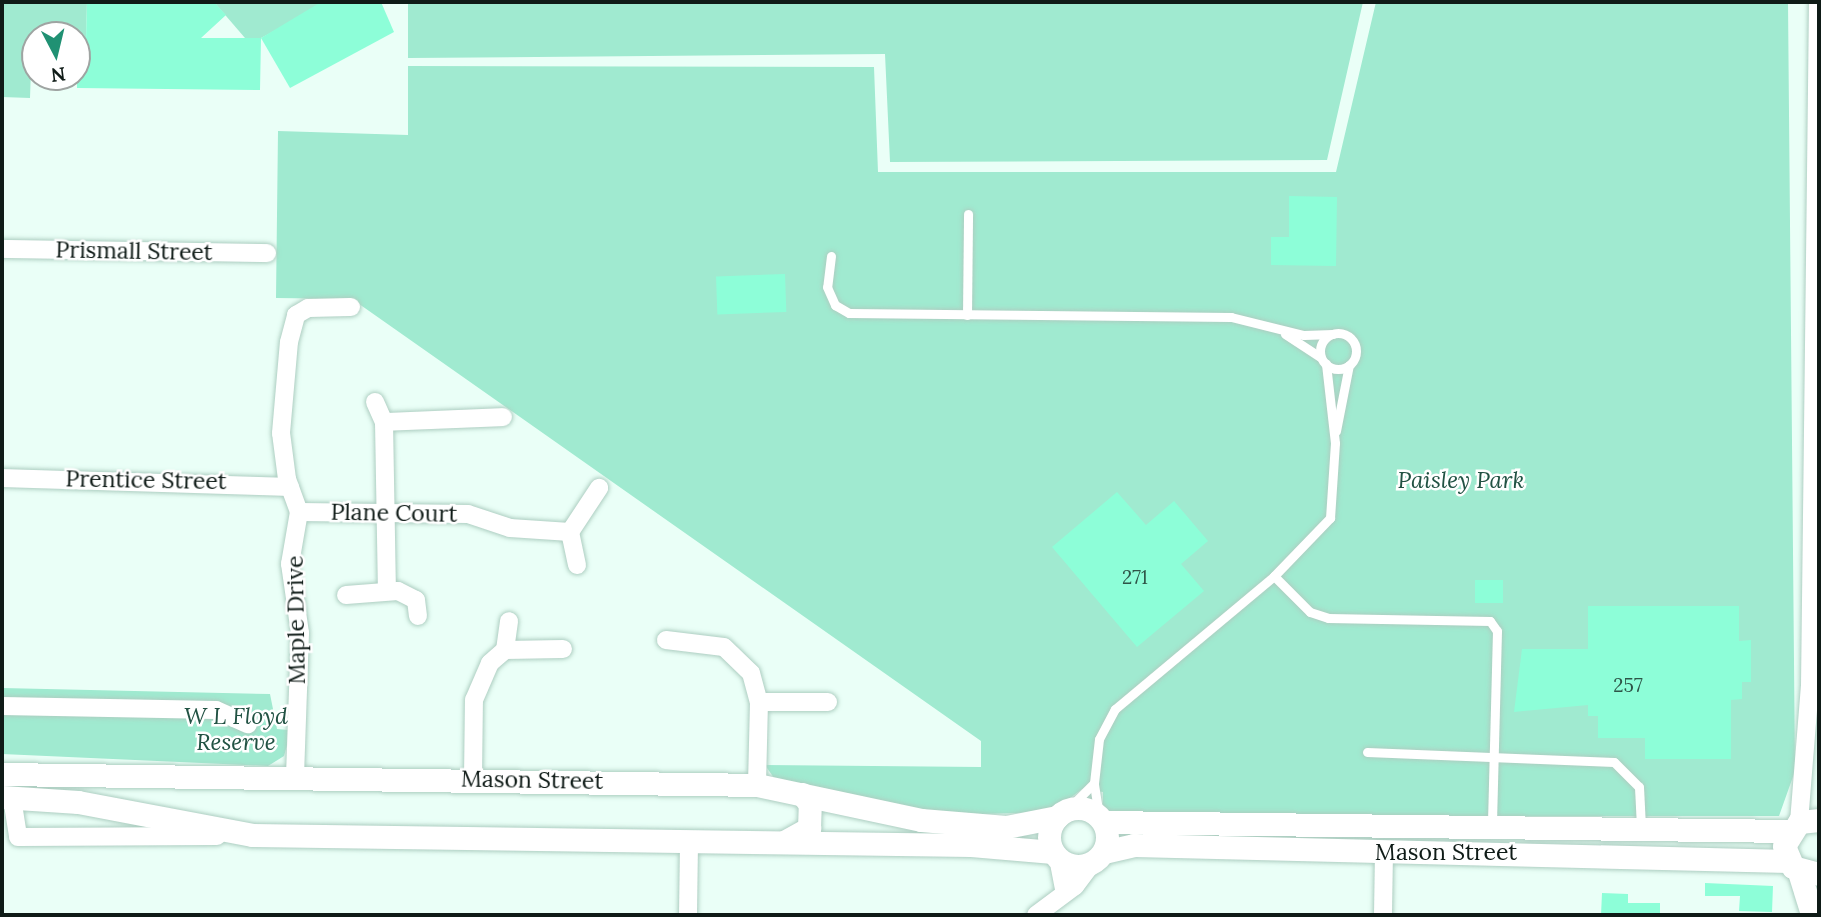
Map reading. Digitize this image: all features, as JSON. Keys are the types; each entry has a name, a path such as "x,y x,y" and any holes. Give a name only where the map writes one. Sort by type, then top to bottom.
{"street":[{"path":"1812,915 1802,869 1802,824 1807,775 1816,447 1813,298 1818,2"},
{"name":"Prismall Street","path":"2,249 267,253"},
{"path":"299,512 289,487 281,433 296,315 308,308 351,307"},
{"path":"375,402 384,422 387,588"},
{"path":"384,422 503,417"},
{"name":"Prentice Street","path":"2,478 289,487"},
{"path":"577,565 570,532 599,488"},
{"name":"Plane Court","path":"299,512 468,514 510,528 570,532"},
{"name":"Maple Drive","path":"295,776 300,633 290,564 299,512"},
{"path":"346,595 387,588 415,600 418,616"},
{"path":"505,650 509,621"},
{"path":"666,640 724,647 751,673 760,702 757,785"},
{"path":"472,778 474,700 490,663 505,650 563,649"},
{"path":"760,702 828,702"},
{"path":"2,706 216,710 248,724"},
{"name":"Mason Street","path":"2,775 472,778 757,785 921,820 1006,827 1062,813"},
{"path":"1807,775 1819,804"},
{"path":"783,842 809,828 810,804 802,794"},
{"path":"252,835 78,802 7,797 10,837 252,835 689,844 783,842 1055,855 1071,865 1098,857"},
{"path":"1036,915 1064,889 1075,886 1098,857 1102,819 1062,813 1050,830 1064,889"},
{"name":"Mason Street","path":"1102,819 1492,840 1802,869"},
{"name":"Mason Street","path":"1098,857 1134,845 1384,853 1492,840 1802,824"},
{"path":"688,915 689,844"},
{"path":"1383,915 1384,853"},
{"path":"1812,915 1819,889"}],"lane":[{"path":"967,316 968,214"},
{"path":"831,256 827,287 835,305 849,313 1231,317 1277,330 1333,334 1354,342 1335,443 1329,518 1275,576 1115,709 1099,739 1094,783 1102,819"},
{"path":"1277,330 1324,362 1349,365"},
{"path":"1333,334 1321,344 1335,443"},
{"path":"1275,576 1310,612 1328,618 1490,621 1497,631 1492,840"},
{"path":"1367,752 1615,762 1639,787 1641,832"},
{"path":"1062,813 1094,783"}],"green space":[{"path":"2,2 87,2 86,21 21,21 21,91 30,91 30,98 2,97"},
{"path":"214,2 321,2 321,6 261,38 245,38"},
{"path":"408,2 1363,2 1327,160 890,162 885,54 408,58"},
{"name":"Paisley Park","path":"1376,2 1788,2 1795,771 1779,816 1110,816 1103,811 1103,792 1082,789 1052,812 981,814 901,808 774,778 765,765 981,767 981,741 352,299 276,298 278,131 408,135 408,66 874,67 878,172 1336,172"},
{"name":"W L Floyd Reserve","path":"2,688 270,694 277,729 288,730 287,745 284,756 268,766 2,754"}],"building":[{"path":"87,2 214,2 226,15 201,38 261,38 260,90 91,88 91,21 86,21"},
{"path":"321,2 381,2 394,32 290,88 261,38"},
{"path":"1289,196 1337,197 1336,266 1271,265 1271,237 1289,237"},
{"path":"785,274 786,312 717,314 716,276"},
{"path":"1117,492 1146,525 1174,501 1208,541 1181,564 1204,591 1137,647 1052,547"},
{"path":"1475,580 1503,580 1503,603 1475,603"},
{"path":"1588,606 1739,606 1739,641 1751,640 1751,682 1742,682 1742,699 1731,700 1731,759 1645,759 1645,738 1598,738 1598,716 1588,716 1588,705 1514,712 1522,649 1588,649"},
{"path":"1705,883 1773,886 1772,912 1739,911 1740,896 1705,896"},
{"path":"1602,893 1628,894 1628,903 1660,903 1660,915 1601,915"}]}
